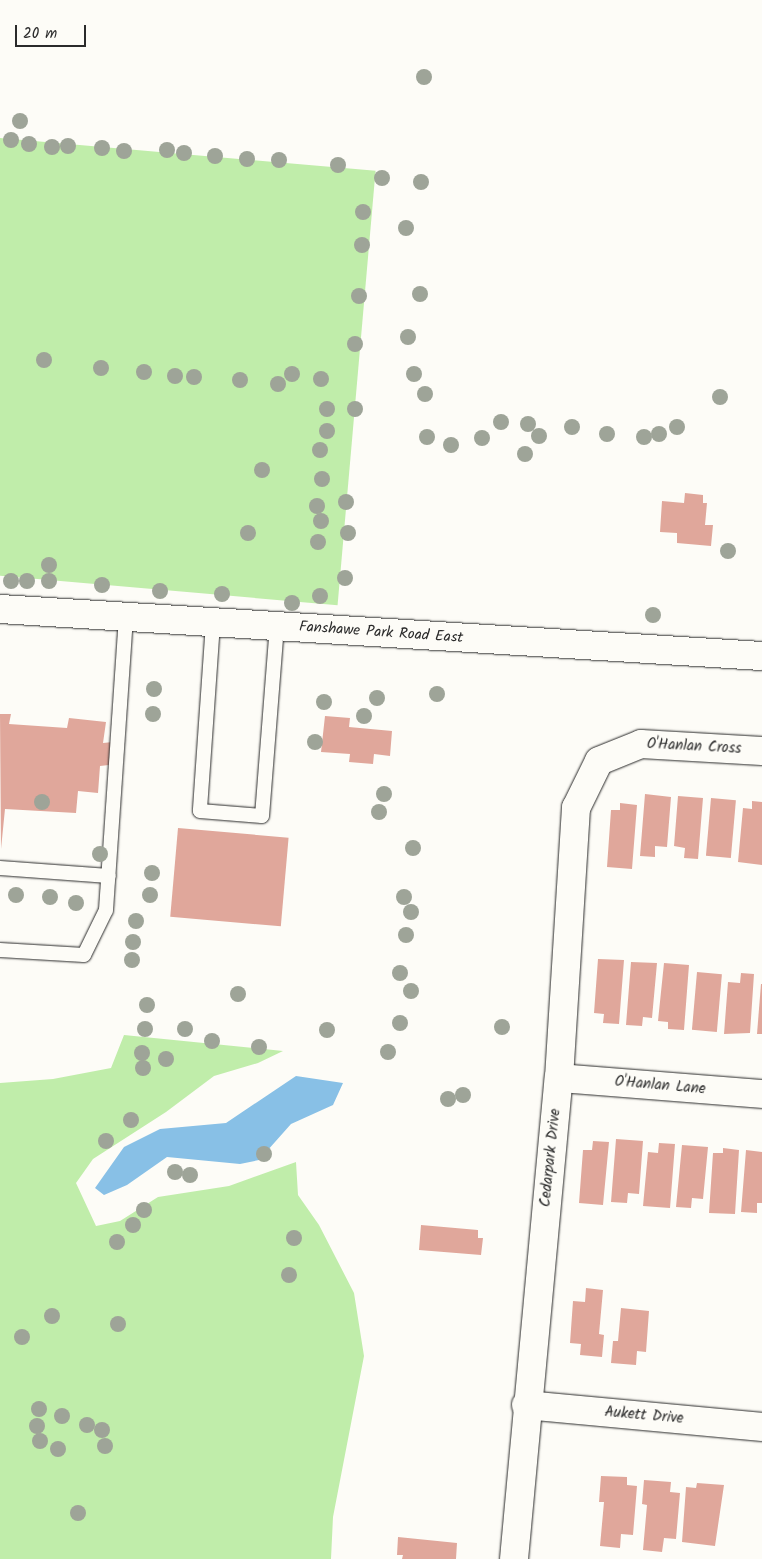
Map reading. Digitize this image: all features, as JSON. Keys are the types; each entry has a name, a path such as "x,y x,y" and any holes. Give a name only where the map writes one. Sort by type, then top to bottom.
{"street":[{"name":"Fanshawe Park Road East","path":"0,610 762,656"},
{"name":"O'Hanlan Cross","path":"599,761 641,744 762,751"},
{"name":"Cedarpark Drive","path":"514,1559 526,1406 559,1078 576,808 599,761"},
{"name":"O'Hanlan Lane","path":"559,1078 762,1094"},
{"name":"Aukett Drive","path":"526,1406 762,1427"}],"lane":[{"path":"0,950 84,955 106,910 126,617"},
{"path":"213,623 200,811 262,816 276,626"},
{"path":"0,868 109,876"}],"green space":[{"path":"0,138 376,171 338,605 0,576"},
{"path":"124,1035 283,1051 258,1063 214,1076 166,1112 93,1159 76,1183 96,1226 120,1221 158,1197 229,1186 296,1162 298,1195 319,1225 354,1293 364,1356 333,1517 331,1559 0,1559 0,1083 53,1079 111,1068"}],"water":[{"path":"296,1076 343,1083 333,1105 291,1124 259,1160 240,1164 167,1157 127,1185 104,1195 95,1188 124,1147 160,1129 226,1123"}],"building":[{"path":"685,493 703,495 703,503 707,503 705,525 713,525 711,546 677,543 677,533 660,532 662,501 684,503"},
{"path":"0,714 11,714 9,724 67,728 69,718 106,722 103,743 113,742 109,765 100,766 98,793 78,791 76,813 5,809 1,849"},
{"path":"325,716 350,718 349,727 392,731 390,756 374,754 373,764 349,762 350,754 321,752"},
{"path":"645,794 671,797 667,847 655,846 655,857 640,856"},
{"path":"678,796 703,798 698,859 684,858 685,848 674,846"},
{"path":"711,798 736,800 731,858 706,856"},
{"path":"752,801 762,802 762,865 738,862 743,808 752,809"},
{"path":"620,803 637,805 632,869 607,867 611,810 620,810"},
{"path":"178,828 289,838 281,926 170,917"},
{"path":"598,959 624,960 619,1024 603,1023 604,1014 594,1013"},
{"path":"631,962 657,963 652,1018 643,1017 642,1026 626,1025"},
{"path":"664,963 689,965 684,1030 668,1029 668,1022 658,1021"},
{"path":"697,972 722,974 717,1032 692,1030"},
{"path":"741,973 754,974 750,1033 724,1034 728,982 740,983"},
{"path":"761,984 762,1034 757,1034"},
{"path":"616,1139 643,1141 639,1194 628,1193 627,1203 611,1202"},
{"path":"593,1141 609,1142 603,1205 579,1203 583,1150 592,1150"},
{"path":"659,1143 675,1144 670,1208 643,1206 648,1152 658,1153"},
{"path":"682,1145 708,1147 703,1199 692,1198 691,1208 676,1207"},
{"path":"723,1148 739,1150 735,1214 709,1213 713,1153 723,1153"},
{"path":"746,1150 762,1152 762,1203 757,1203 757,1213 741,1212"},
{"path":"421,1225 478,1230 478,1238 483,1238 481,1255 419,1250"},
{"path":"586,1288 603,1290 599,1334 604,1335 602,1357 580,1355 581,1344 570,1343 573,1301 585,1302"},
{"path":"621,1308 649,1311 646,1352 637,1351 636,1365 611,1363 613,1341 618,1341"},
{"path":"601,1476 627,1477 627,1485 637,1486 633,1535 621,1534 620,1548 600,1546 604,1502 599,1502"},
{"path":"644,1480 671,1482 670,1492 680,1493 676,1539 664,1538 662,1552 643,1550 647,1505 642,1504"},
{"path":"697,1483 724,1485 715,1546 682,1542 686,1487 696,1488"},
{"path":"398,1537 457,1543 456,1559 402,1559 403,1555 397,1555"}]}
